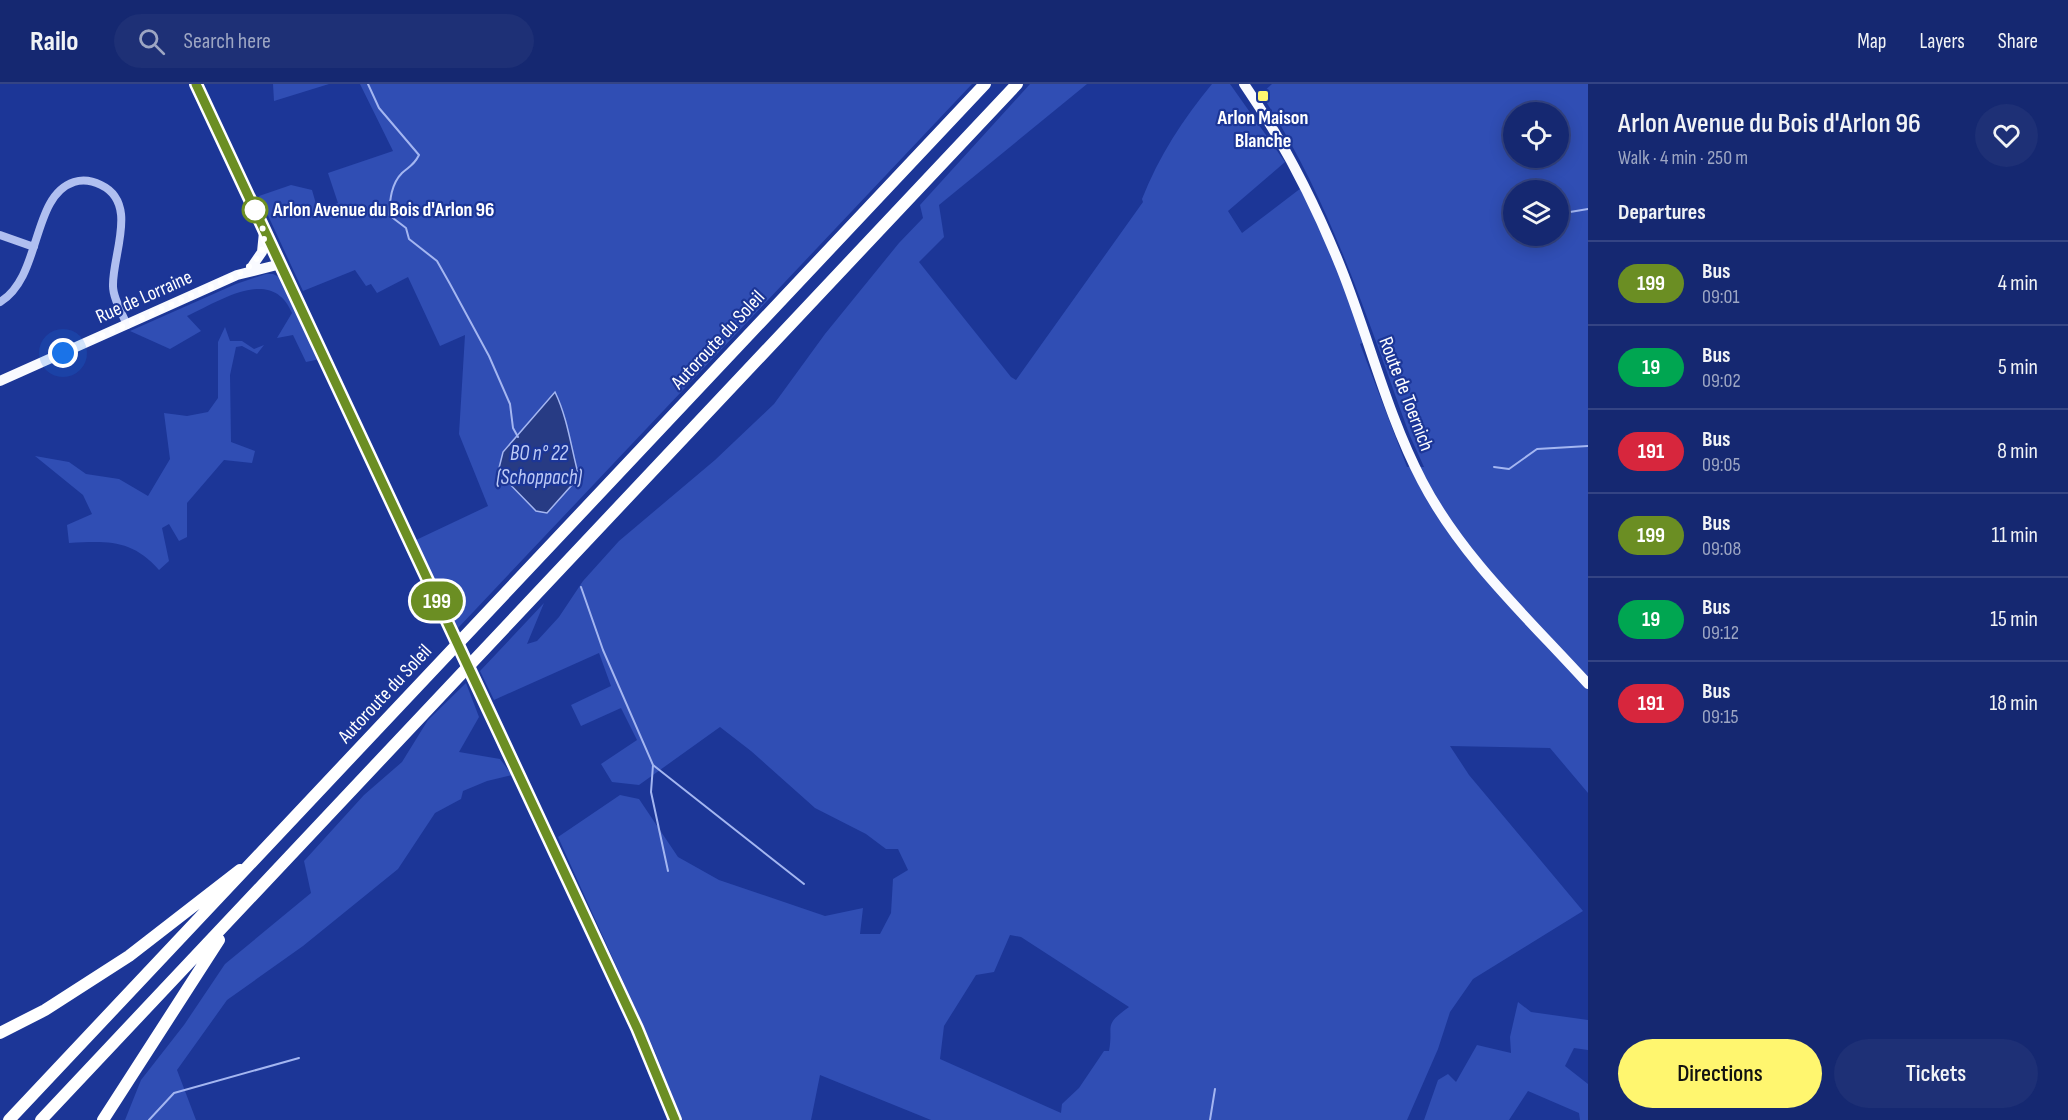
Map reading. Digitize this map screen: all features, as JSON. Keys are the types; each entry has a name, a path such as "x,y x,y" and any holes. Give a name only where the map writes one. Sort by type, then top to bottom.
{"highway":[{"name":"Autoroute du Soleil","path":"9,1120 986,84"},
{"path":"41,1120 1017,84"},
{"path":"0,1033 45,1010 129,956 226,878 256,859"},
{"path":"103,1120 210,956 228,923"}],"main road":[{"path":"196,84 637,1028 675,1120"},
{"name":"Route de Toernich","path":"1244,84 1305,185 1342,269 1392,410 1423,483 1441,513 1479,563 1588,684"},
{"path":"254,265 262,252 264,230"},
{"name":"Rue de Lorraine","path":"237,275 254,265 279,261"},
{"name":"Rue de Lorraine","path":"0,381 237,275 279,261"}],"street":[{"path":"0,302 13,293 22,279 51,201 61,188 76,181 92,181 107,188 118,201 122,217 112,285 127,325"},
{"path":"0,235 34,247"}],"shaded area":[{"path":"273,84 329,84 274,101"},
{"path":"360,84 972,84 458,628 416,540 488,506 459,434 465,335 440,346 408,277 377,293 371,284 366,286 355,270 303,291 259,196 291,185 312,190 318,211 338,203 328,173 393,151"},
{"path":"1030,84 1087,84 939,205 944,237 919,262 1011,377 1016,380 1143,202 1142,199 1156,168 1172,138 1191,111 1212,84 1230,84 1285,162 1228,211 1242,233 1305,185 1367,341 1360,344 1407,467 1424,467 1410,436 1362,304 1327,217 1285,134 1261,94 1272,84 1588,84 1588,793 1550,748 1450,746 1469,775 1583,911 1473,979 1450,1012 1438,1049 1407,1120 931,1120 820,1075 811,1120 682,1120 655,1052 558,837 620,795 639,799 678,857 719,880 825,916 863,908 860,934 880,934 891,913 893,879 908,870 898,849 886,849 866,834 815,808 751,751 720,727 639,785 612,782 601,764 637,740 621,708 581,726 571,705 611,686 599,653 494,700 480,671 544,603 527,644 537,641 559,617 583,581 619,541 715,460 774,404 825,334 899,243 923,218 920,205","holes":["1010,935 1021,937 1129,1007 1112,1022 1109,1051 1104,1051 1079,1088 1062,1104 1061,1113 940,1059 944,1026 976,975 994,972"]},
{"path":"266,274 273,274 281,278 320,359 306,362 293,335 277,338 292,313 283,299 272,291 259,289 229,296 187,316 201,331 170,349 130,331 236,284"},
{"path":"225,327 230,341 242,341 254,349 264,345 257,354 242,346 236,347 230,375 231,442 255,451 252,463 224,460 187,503 187,537 179,541 169,524 162,528 169,561 159,570 139,552 129,547 107,542 69,543 67,525 92,514 83,495 35,456 69,462 86,474 119,479 148,496 170,459 164,413 187,416 208,412 218,398 218,342"},
{"path":"466,683 479,717 459,752 500,759 512,775 487,781 463,791 461,799 435,813 398,869 303,946 227,1000 177,1070 196,1120 125,1120 141,1080 184,1025 225,964 311,893 304,861 364,795 402,762 428,720"},
{"path":"1518,1002 1531,1012 1588,1020 1588,1050 1574,1048 1565,1066 1588,1084 1588,1120 1580,1120 1579,1113 1528,1091 1509,1120 1424,1120 1438,1080 1448,1074 1456,1082 1477,1045 1511,1053 1510,1037"}],"water":[{"name":"BO n° 22 (Schoppach)","path":"555,392 566,423 579,477 547,513 536,511 498,472 503,452"}],"waterway":[{"path":"368,84 379,108 419,155 395,182 389,215 406,228 409,239 437,261 489,356 510,404 513,428 518,437"},
{"path":"1570,212 1588,209"},
{"path":"1494,467 1509,469 1537,449 1588,446"},
{"path":"581,587 603,650 653,765 651,792 668,871"},
{"path":"653,765 804,884"},
{"path":"149,1120 174,1093 299,1058"},
{"path":"1210,1120 1215,1089"}],"bus line":[{"name":"199","path":"196,84 637,1028 665,1091 675,1120"}],"place":[{"name":"Arlon Maison Blanche","path":"1263,96"},
{"name":"Arlon Avenue du Bois d'Arlon 96","path":"255,210"}],"route":[{"path":"63,353 237,275 254,265 262,252 264,241 264,230 255,210"}]}
